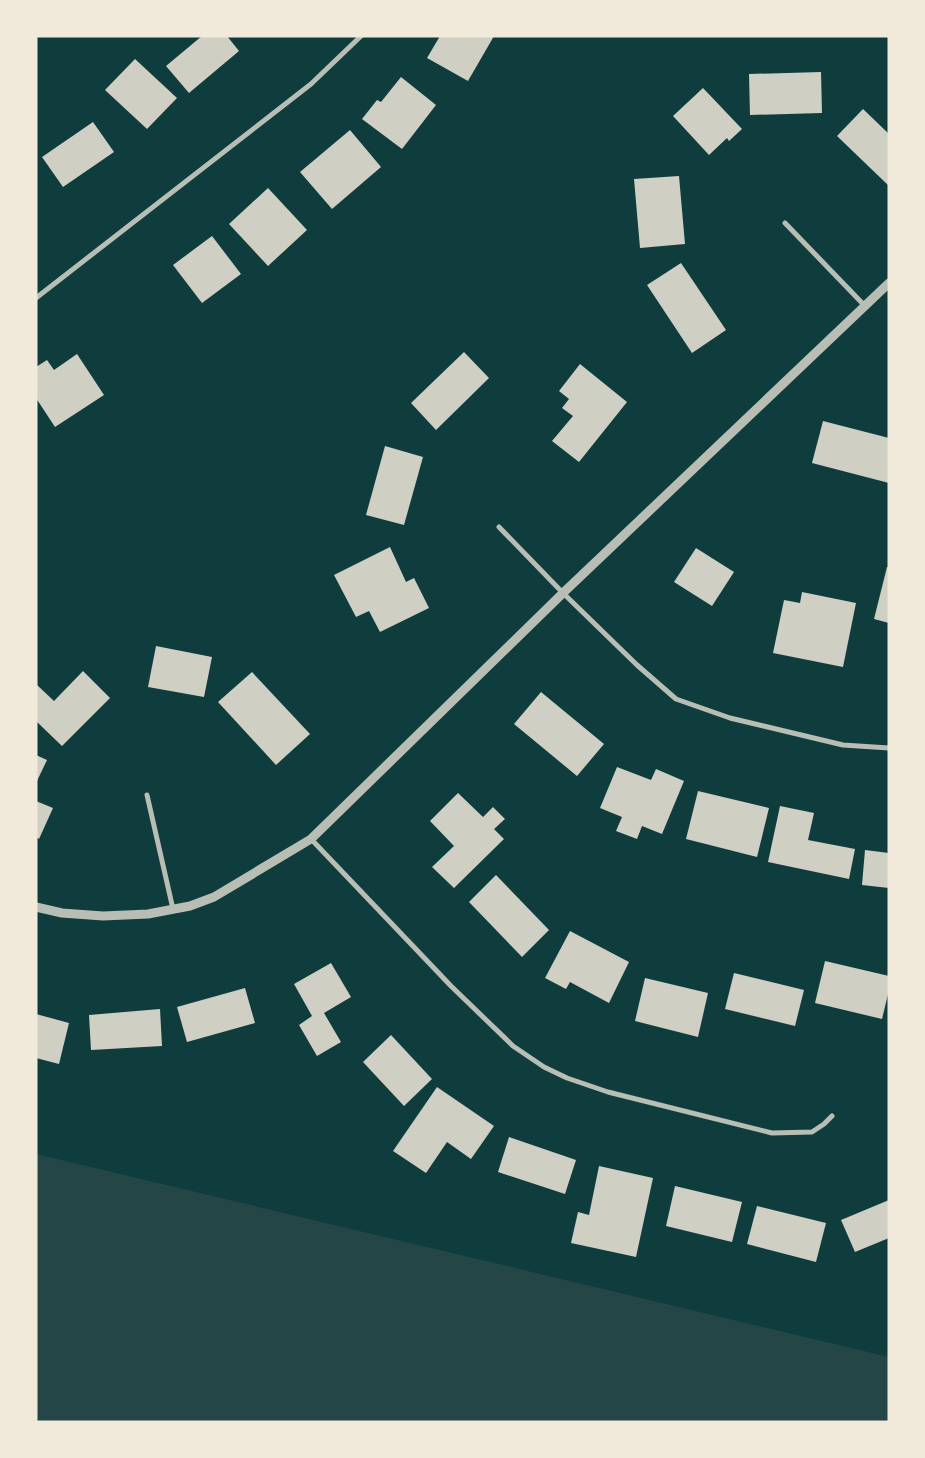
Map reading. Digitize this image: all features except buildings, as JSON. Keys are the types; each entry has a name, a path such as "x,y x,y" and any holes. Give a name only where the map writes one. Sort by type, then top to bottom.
{"street":[{"path":"36,298 311,84 361,36"},
{"path":"785,223 865,306"},
{"path":"36,907 62,913 103,916 148,914 173,909 214,898 311,839 563,594 889,283"},
{"path":"500,526 563,594 676,699 730,718 843,745 889,748"},
{"path":"147,795 173,909"},
{"path":"311,839 451,986 513,1046 544,1068 608,1092 772,1133 812,1132 832,1116"}],"shaded area":[{"path":"36,1154 889,1357 889,1422 36,1422"}]}
